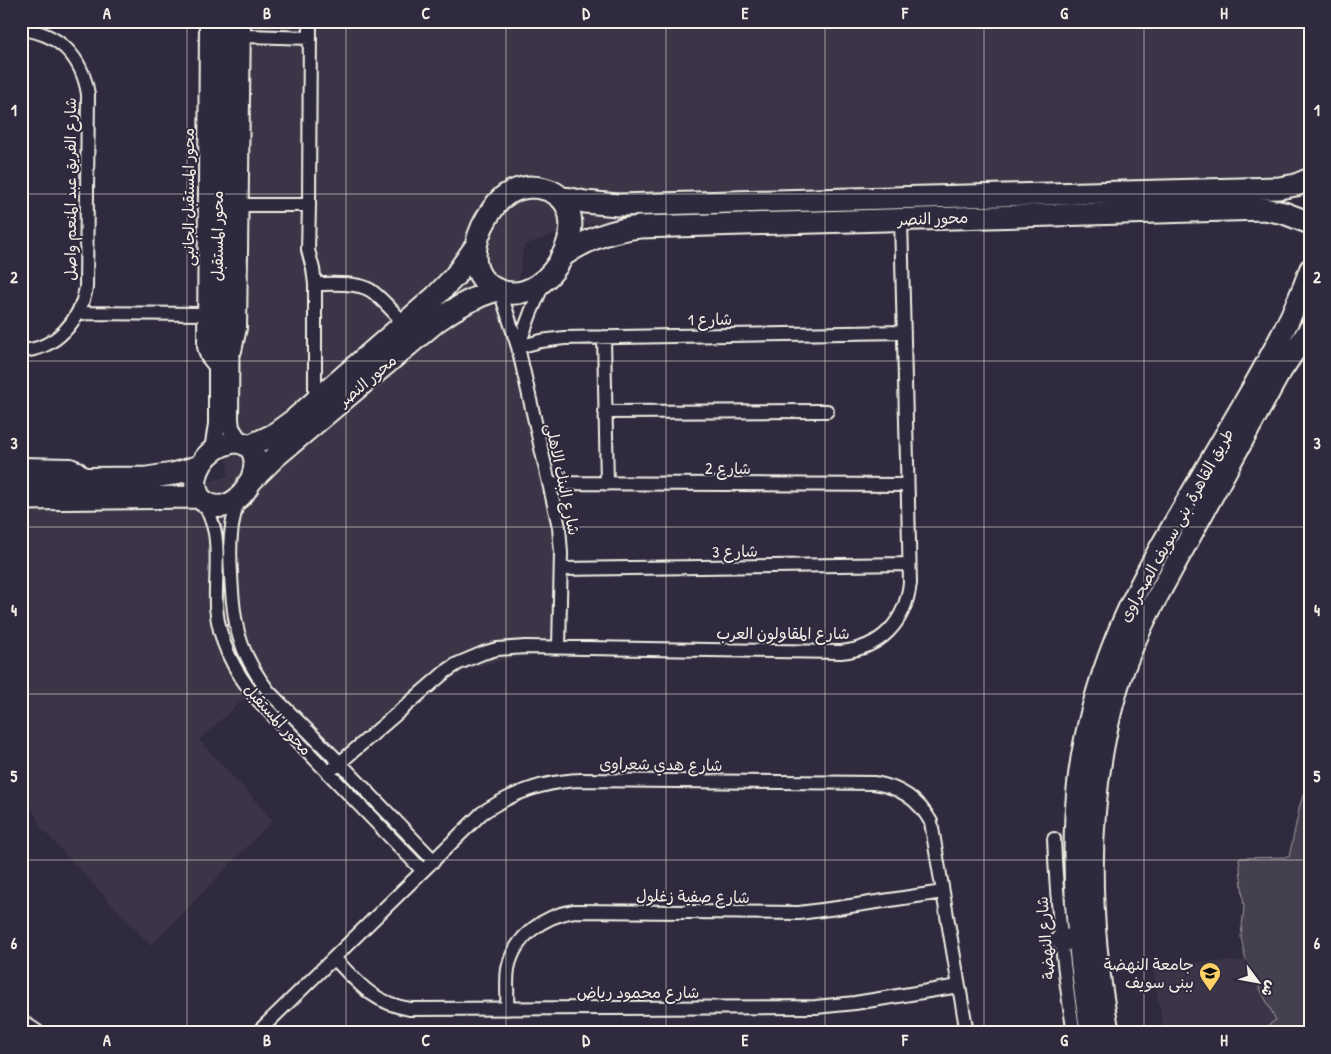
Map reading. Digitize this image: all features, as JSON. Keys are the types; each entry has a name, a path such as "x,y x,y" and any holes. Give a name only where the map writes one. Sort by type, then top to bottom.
{"highway":[{"name":"محور النصر","path":"561,197 618,206 1279,188 1296,185 1310,179"},
{"path":"538,187 552,191 561,197 570,214 571,228 562,257 546,278 535,287 514,293 498,290 484,281 475,261 476,246 485,222 496,204 507,194 522,188 538,187"},
{"name":"محور النصر","path":"562,257 582,243 616,230 628,228 1264,209 1284,213 1310,222"},
{"name":"محور النصر","path":"245,444 262,441 284,427 314,402 445,287 476,246"},
{"name":"محور النصر","path":"244,491 276,457 437,321 471,300 498,290"},
{"path":"21,479 147,478 164,476 182,472 226,444 245,444 254,455 256,464 244,491 234,502 222,506 215,506 201,499 164,497 21,499"},
{"path":"201,499 196,490 196,478 206,458"},
{"path":"164,476 164,497"}],"main road":[{"name":"طريق القاهرة, بنى سويف الصحراوى","path":"1092,1033 1085,992 1070,939 1075,860 1076,803 1084,745 1098,691 1116,638 1129,608 1241,392 1285,330 1310,269"},
{"name":"طريق القاهرة, بنى سويف الصحراوى","path":"1109,1033 1096,941 1094,850 1100,769 1117,692 1126,664 1149,612 1278,376 1310,328"}],"street":[{"name":"محور المستقبل الجانبى","path":"206,21 204,351 207,357 223,366"},
{"name":"محور المستقبل","path":"218,21 223,366 231,428 245,444"},
{"name":"محور المستقبل","path":"206,458 217,424 236,223 233,21"},
{"path":"236,223 241,205 244,21"},
{"path":"310,21 308,250 314,269 315,284 314,402"},
{"name":"شارع الفريق عبد المنعم واصل","path":"21,29 43,34 70,52 86,82 88,94 86,288 82,305 69,327 56,339 41,347 21,351"},
{"path":"244,36 310,38"},
{"path":"241,205 309,205"},
{"name":"شارع المقاولون العرب","path":"328,773 445,672 457,664 497,649 525,647 841,652 850,651 877,641 892,628 903,612 909,593 901,219"},
{"path":"518,347 546,278"},
{"path":"315,284 365,288 374,294 404,323"},
{"name":"شارع البنك الاهلى","path":"498,290 518,347 559,527 561,553 559,648"},
{"path":"78,313 204,314"},
{"name":"شارع 1","path":"518,347 541,340 604,337 904,332"},
{"path":"604,337 607,484"},
{"path":"605,412 827,411"},
{"path":"21,464 71,465 78,468 90,479"},
{"name":"شارع 2","path":"549,484 907,484"},
{"name":"محور المستقبل","path":"244,491 232,523 229,548 234,621 243,650 269,692 434,861"},
{"name":"محور المستقبل","path":"201,499 210,517 215,534 216,607 223,640 228,655 241,679 249,690 423,871"},
{"name":"شارع 3","path":"561,570 909,564"},
{"name":"شارع هدي شعراوى","path":"259,1032 482,813 526,790 556,782 585,780 874,782 904,792 913,798 931,822 967,1033"},
{"name":"شارع النهضة","path":"1054,839 1070,939 1067,994 1074,1033"},
{"name":"شارع صفية زغلول","path":"508,1009 508,971 515,950 535,926 558,915 574,911 799,912 828,910 943,892"},
{"name":"شارع محمود رياض","path":"334,958 368,992 383,1002 419,1010 816,1007 855,1003 959,986"},
{"path":"21,1023 36,1033"}],"shaded area":[{"path":"226,21 1310,21 1310,197 665,214 617,219 575,227 524,245 515,304 552,465 569,520 568,656 541,655 507,659 468,669 439,687 403,715 342,773 257,687 199,740 273,820 151,946 42,829 28,800 24,779 26,732 21,731 21,487 174,487 201,484 228,476 223,377"},
{"path":"1310,774 1310,1033 1257,1033 1276,1020 1246,961 1241,937 1244,907 1239,858 1289,857 1300,805"},
{"name":"جامعة النهضة ببنى سويف","path":"1246,961 1277,1021 1257,1033 1164,1033 1152,963"}],"place":[{"name":"جامعة النهضة ببنى سويف","path":"1210,992"}]}
